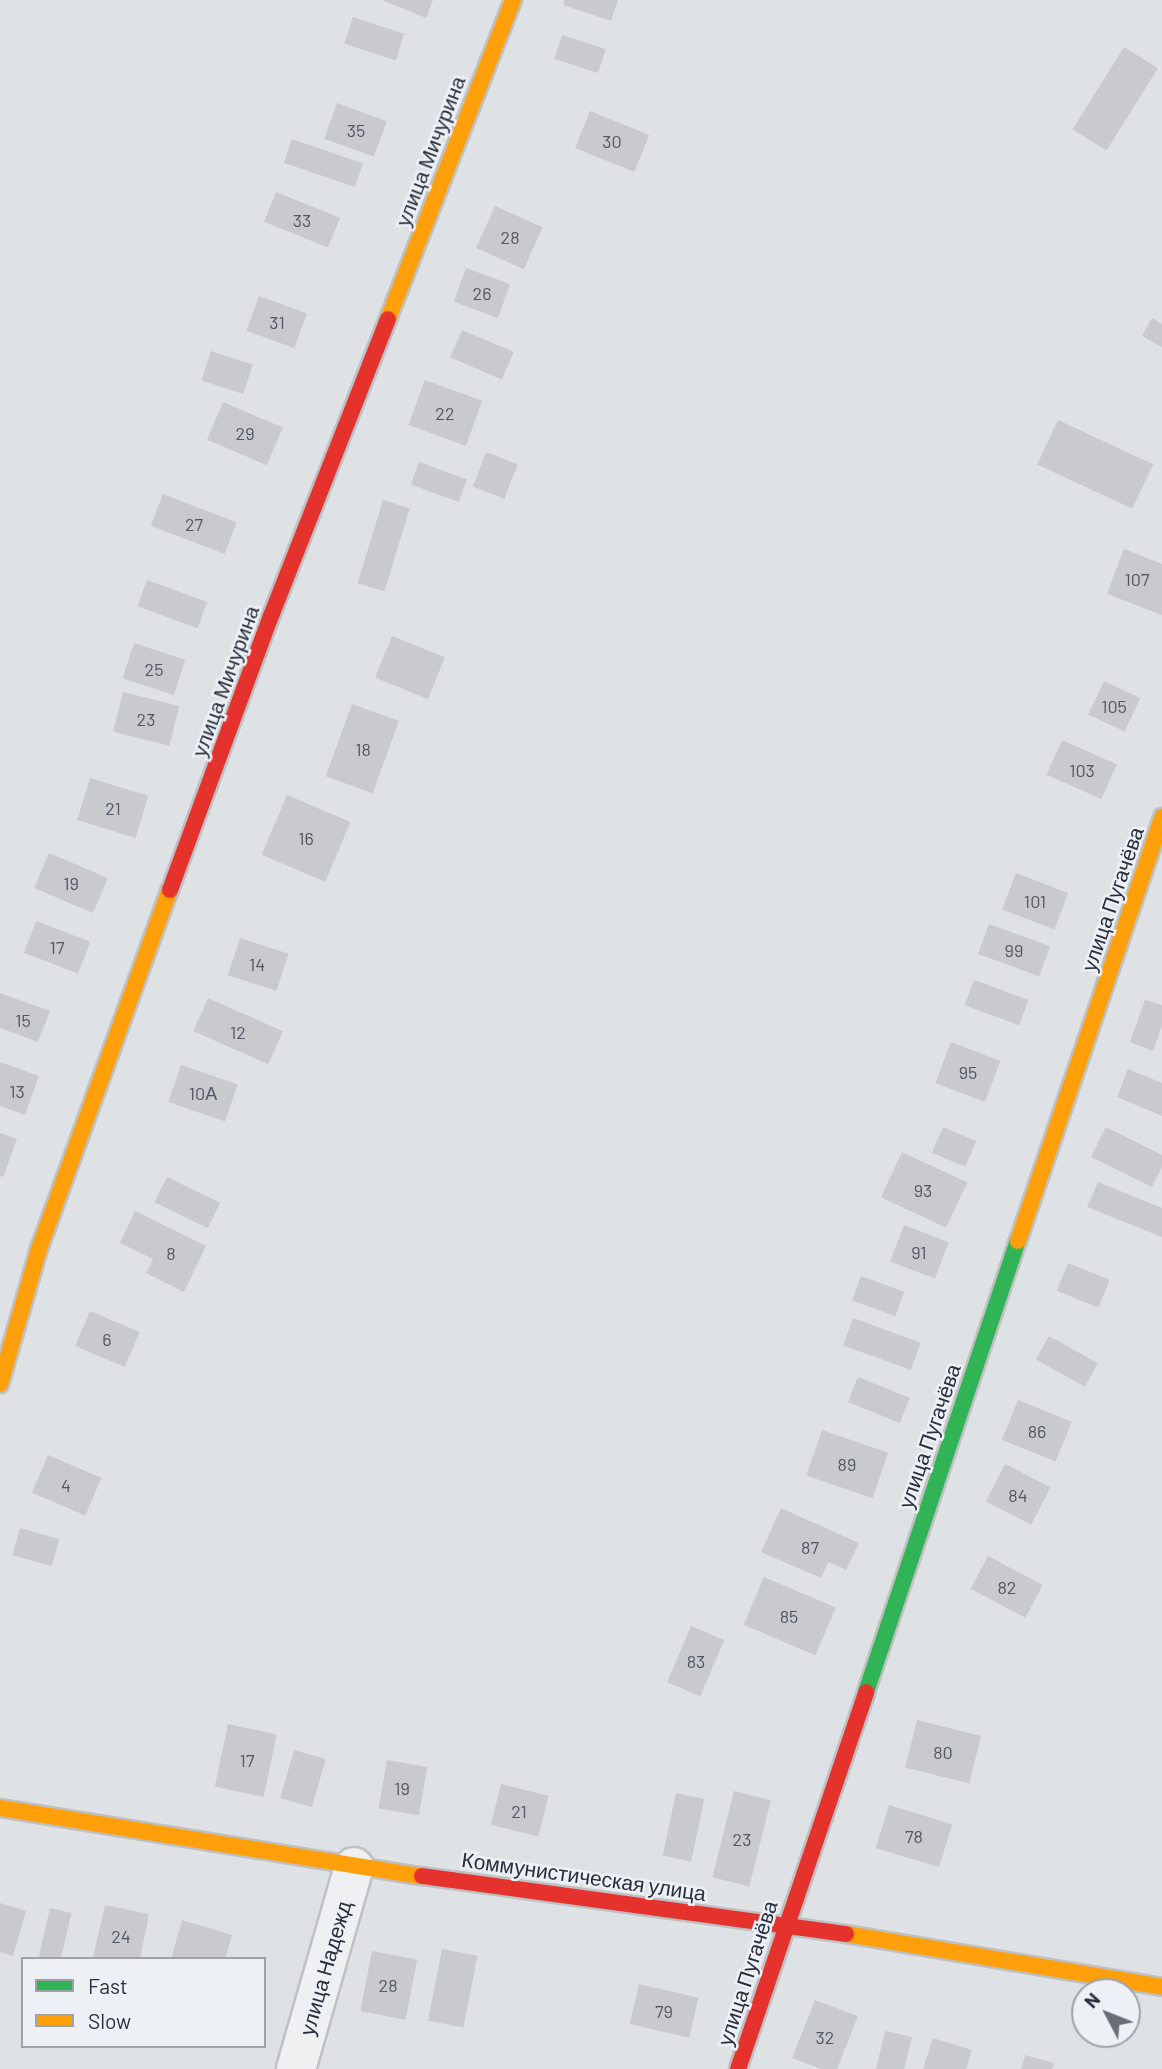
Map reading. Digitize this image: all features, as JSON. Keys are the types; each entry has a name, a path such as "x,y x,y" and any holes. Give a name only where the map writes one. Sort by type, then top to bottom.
{"street":[{"name":"улица Мичурина","path":"0,1384 39,1249 271,616 513,0"},
{"name":"улица Пугачёва","path":"738,2069 1162,817"},
{"name":"Коммунистическая улица","path":"0,1808 354,1867 785,1924 1162,1987"},
{"name":"улица Надежд","path":"296,2069 354,1867"}],"building":[{"path":"382,0 433,0 426,18"},
{"path":"564,0 618,0 611,21 563,5"},
{"path":"353,17 404,34 396,60 344,44"},
{"path":"562,35 606,49 598,73 554,59"},
{"path":"1124,47 1158,68 1107,150 1073,129"},
{"path":"337,103 387,121 374,157 324,139"},
{"path":"590,111 649,135 634,172 575,148"},
{"path":"292,139 363,163 355,187 284,163"},
{"path":"276,192 340,218 328,248 264,222"},
{"path":"495,206 543,227 524,269 476,248"},
{"path":"466,268 510,284 498,318 454,302"},
{"path":"259,296 307,313 294,348 246,331"},
{"path":"1152,318 1162,324 1162,347 1142,336"},
{"path":"462,330 514,352 502,379 450,358"},
{"path":"211,351 253,365 243,394 201,380"},
{"path":"425,380 482,401 466,446 409,425"},
{"path":"223,402 283,427 267,465 207,440"},
{"path":"1058,420 1153,464 1132,509 1037,464"},
{"path":"486,452 518,464 504,499 473,487"},
{"path":"419,462 467,479 459,502 411,485"},
{"path":"163,494 237,522 225,554 151,526"},
{"path":"383,500 410,508 384,591 358,583"},
{"path":"1124,549 1162,564 1162,615 1107,594"},
{"path":"147,580 207,602 198,628 137,606"},
{"path":"392,636 445,657 428,699 375,678"},
{"path":"134,643 185,660 174,695 123,678"},
{"path":"1104,681 1140,698 1125,731 1088,715"},
{"path":"123,692 179,706 169,746 113,732"},
{"path":"352,704 399,721 373,793 326,776"},
{"path":"1062,740 1117,764 1101,799 1047,775"},
{"path":"90,778 148,796 135,838 77,820"},
{"path":"287,795 351,822 325,882 262,855"},
{"path":"49,853 108,878 93,913 34,888"},
{"path":"1016,873 1068,893 1054,929 1002,909"},
{"path":"36,921 90,942 78,974 24,953"},
{"path":"989,924 1050,946 1039,976 978,954"},
{"path":"240,938 289,954 276,991 228,975"},
{"path":"974,980 1029,1000 1019,1025 965,1005"},
{"path":"0,993 50,1011 38,1042 0,1028"},
{"path":"208,998 283,1031 268,1064 193,1031"},
{"path":"1145,1000 1162,1005 1162,1026 1153,1051 1130,1042"},
{"path":"951,1042 1000,1061 985,1102 935,1083"},
{"path":"0,1062 39,1076 25,1115 0,1106"},
{"path":"181,1065 238,1085 225,1121 168,1102"},
{"path":"1128,1069 1162,1083 1162,1116 1117,1097"},
{"path":"943,1127 976,1141 965,1167 932,1153"},
{"path":"1106,1127 1162,1155 1162,1167 1152,1187 1091,1157"},
{"path":"0,1133 17,1139 3,1177 0,1176"},
{"path":"902,1152 967,1182 946,1228 881,1197"},
{"path":"167,1177 220,1203 208,1228 155,1202"},
{"path":"1098,1182 1162,1208 1162,1237 1087,1207"},
{"path":"135,1211 206,1246 184,1292 146,1273 153,1259 120,1243"},
{"path":"904,1225 949,1242 935,1279 890,1261"},
{"path":"1068,1263 1110,1280 1098,1308 1057,1291"},
{"path":"861,1276 904,1292 895,1316 852,1300"},
{"path":"90,1311 140,1332 125,1367 75,1346"},
{"path":"853,1318 921,1343 911,1370 843,1345"},
{"path":"1049,1336 1098,1363 1085,1387 1036,1360"},
{"path":"858,1377 910,1398 900,1423 848,1402"},
{"path":"1018,1400 1072,1422 1056,1462 1002,1440"},
{"path":"822,1430 888,1453 873,1498 806,1475"},
{"path":"48,1455 101,1478 85,1515 32,1493"},
{"path":"1005,1464 1050,1487 1031,1525 986,1501"},
{"path":"781,1508 859,1543 846,1570 828,1562 821,1578 761,1552"},
{"path":"20,1528 59,1539 52,1566 12,1555"},
{"path":"988,1556 1043,1585 1025,1618 971,1589"},
{"path":"764,1577 836,1607 815,1655 744,1625"},
{"path":"691,1626 724,1640 700,1696 667,1682"},
{"path":"917,1720 981,1736 969,1784 905,1768"},
{"path":"228,1724 277,1734 264,1797 215,1787"},
{"path":"294,1750 326,1759 312,1807 280,1798"},
{"path":"387,1760 427,1767 419,1815 378,1808"},
{"path":"501,1784 549,1796 538,1837 491,1825"},
{"path":"734,1791 771,1800 749,1887 712,1877"},
{"path":"676,1793 704,1799 691,1862 663,1856"},
{"path":"889,1805 952,1824 939,1867 876,1848"},
{"path":"0,1903 26,1911 13,1956 0,1952"},
{"path":"105,1905 149,1914 140,1957 93,1957"},
{"path":"50,1908 71,1913 61,1957 39,1957"},
{"path":"182,1920 232,1935 226,1957 172,1957"},
{"path":"442,1949 477,1956 463,2028 428,2021"},
{"path":"372,1951 417,1960 406,2020 360,2011"},
{"path":"639,1984 698,1998 689,2038 630,2024"},
{"path":"815,2000 858,2016 837,2069 821,2069 792,2058"},
{"path":"885,2031 912,2037 904,2069 876,2069"},
{"path":"933,2038 972,2050 966,2069 923,2069"},
{"path":"1025,2055 1054,2063 1052,2069 1021,2069"}],"traffic: fast":[{"path":"866,1692 1018,1241"}],"traffic: slow":[{"path":"388,319 513,0"},
{"path":"1018,1241 1162,817"},
{"path":"0,1384 39,1249 170,890"},
{"path":"0,1808 422,1876"},
{"path":"846,1934 1162,1987"}],"traffic: jam":[{"path":"170,890 271,616 388,319"},
{"path":"738,2069 866,1692"},
{"path":"422,1876 846,1934"}]}
